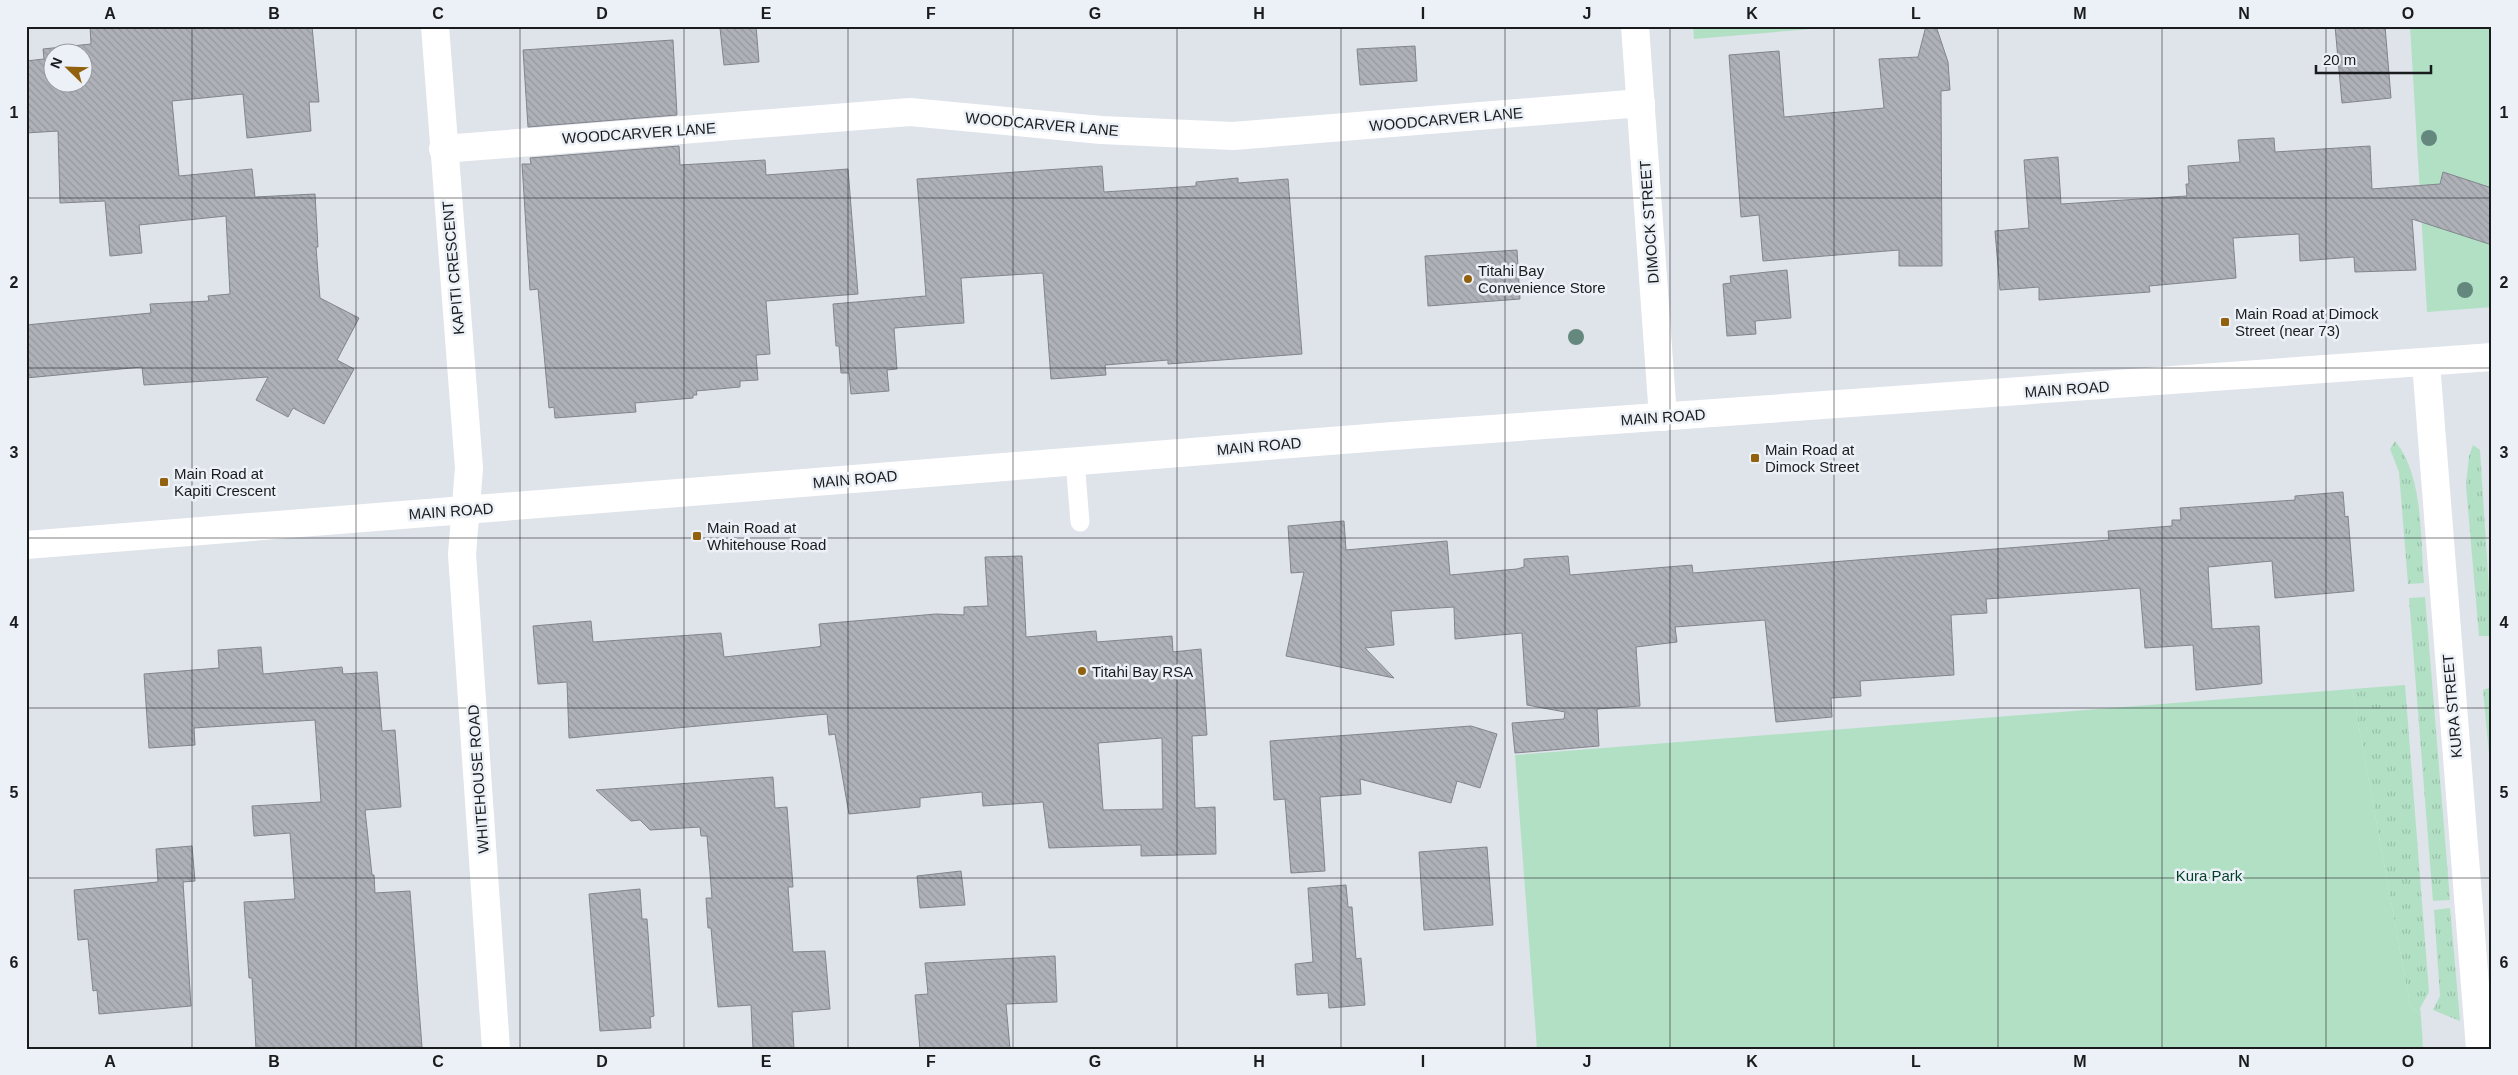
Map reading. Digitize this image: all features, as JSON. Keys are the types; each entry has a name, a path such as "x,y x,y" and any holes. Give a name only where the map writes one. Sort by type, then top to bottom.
{"street":[{"name":"KAPITI CRESCENT","path":"435,26 469,468 466,510"},
{"name":"DIMOCK STREET","path":"1635,26 1663,417"},
{"name":"WOODCARVER LANE","path":"443,148 910,112 1101,130 1233,136 1641,103"},
{"name":"MAIN ROAD","path":"26,545 1075,461 2492,357"},
{"name":"KURA STREET","path":"2426,363 2483,980 2480,1049"},
{"name":"WHITEHOUSE ROAD","path":"466,510 462,554 496,1049"}],"lane":[{"path":"1075,461 1080,522"}],"green space":[{"path":"1693,26 1847,26 1694,39"},
{"path":"2410,26 2492,26 2492,307 2427,312"},
{"path":"2395,441 2404,455 2416,489 2421,528 2424,583 2408,584 2399,472 2390,449"},
{"path":"2473,445 2480,450 2492,636 2479,636 2466,486 2469,456"},
{"path":"2425,597 2450,900 2433,901 2409,598"},
{"path":"2405,685 2429,992 2420,1008 2421,1016 2410,1005 2352,689"},
{"path":"2492,687 2492,786 2483,690"},
{"name":"Kura Park","path":"2352,689 2410,1005 2421,1016 2423,1049 1537,1049 1515,755"},
{"path":"2450,908 2460,1021 2433,1010 2440,996 2434,910"}],"building":[{"path":"90,26 312,26 319,102 309,102 311,131 247,138 243,94 172,101 179,176 252,169 255,197 315,194 318,247 316,247 320,298 359,318 337,360 354,369 324,424 293,408 288,417 256,400 268,377 144,385 142,367 26,378 26,325 151,313 150,304 209,301 208,296 230,294 226,216 139,225 142,253 110,256 105,201 60,203 58,131 26,133 26,61 42,59 42,92 92,92 92,42"},
{"path":"756,26 759,62 724,65 720,28"},
{"path":"1926,26 1936,26 1948,62 1950,90 1941,91 1942,266 1899,266 1899,250 1763,261 1759,215 1741,217 1729,55 1779,51 1784,117 1884,108 1879,59 1918,57"},
{"path":"2335,26 2385,26 2391,98 2342,103"},
{"path":"673,40 677,115 528,127 523,50"},
{"path":"1415,46 1417,81 1360,85 1357,49"},
{"path":"2274,138 2275,152 2370,146 2372,189 2440,184 2443,172 2492,188 2492,245 2412,219 2416,270 2355,272 2354,257 2300,261 2299,234 2233,238 2236,278 2149,286 2150,292 2039,300 2039,287 2000,290 1995,231 2029,228 2024,160 2058,157 2061,204 2187,196 2186,184 2189,184 2188,166 2240,162 2238,140"},
{"path":"679,146 680,165 765,160 766,175 848,169 858,294 766,301 770,354 756,355 758,380 740,381 740,387 696,391 697,395 693,395 693,398 635,403 636,412 555,418 554,407 549,408 538,289 530,290 522,164 531,164 530,158"},
{"path":"1102,166 1104,192 1196,186 1196,182 1238,178 1238,183 1288,179 1302,354 1168,364 1168,360 1105,365 1106,375 1051,379 1043,273 961,278 964,323 894,328 897,369 887,370 889,391 851,394 849,373 841,373 839,346 836,346 833,304 926,296 917,179"},
{"path":"1517,250 1520,299 1428,306 1425,256"},
{"path":"1787,270 1791,318 1755,321 1756,334 1727,336 1723,284 1731,283 1730,276"},
{"path":"2343,492 2345,517 2348,516 2354,591 2275,598 2272,561 2208,567 2212,629 2259,626 2262,683 2260,684 2196,690 2193,645 2145,648 2140,588 1986,599 1987,613 1951,615 1954,675 1860,681 1861,696 1831,698 1832,717 1776,722 1765,620 1675,627 1677,642 1636,647 1640,706 1597,709 1599,746 1515,753 1512,723 1564,719 1565,712 1527,705 1522,633 1455,639 1454,607 1391,611 1394,645 1365,648 1394,678 1286,656 1304,572 1291,573 1288,526 1344,521 1346,550 1447,541 1450,575 1517,569 1524,567 1524,559 1568,556 1570,575 1692,565 1693,573 2109,540 2108,531 2172,526 2172,520 2181,520 2180,508 2295,500 2295,496"},
{"path":"1022,556 1026,637 1096,631 1097,642 1172,636 1173,652 1201,649 1207,735 1192,736 1195,808 1215,807 1216,854 1141,856 1141,845 1049,848 1043,802 983,806 982,792 920,798 920,807 849,814 835,734 829,735 827,714 569,738 567,682 538,684 533,626 591,621 593,642 721,633 724,657 817,647 821,646 819,624 936,614 964,615 964,607 988,606 985,557","holes":["1162,738 1163,809 1103,810 1098,743"]},
{"path":"261,647 263,674 342,667 343,674 377,672 382,731 395,730 401,807 365,810 372,875 374,875 375,893 410,891 422,1047 256,1049 252,978 249,978 244,902 295,899 290,833 254,836 252,806 321,802 315,720 194,728 195,745 149,748 144,674 219,668 218,650"},
{"path":"1471,726 1497,734 1480,788 1457,781 1451,803 1360,779 1361,794 1320,797 1325,871 1291,873 1285,799 1274,800 1270,741"},
{"path":"773,777 775,808 787,807 793,887 788,887 793,952 825,951 830,1009 792,1012 794,1049 753,1049 751,1005 718,1007 711,928 708,928 706,898 712,898 707,836 701,836 700,827 650,830 640,820 631,821 596,790"},
{"path":"192,846 195,881 183,882 191,1006 99,1014 97,990 93,991 88,939 78,940 74,890 158,882 156,849"},
{"path":"1487,847 1493,925 1424,930 1419,852"},
{"path":"961,871 965,905 920,908 917,876"},
{"path":"1346,885 1348,907 1352,907 1356,959 1361,958 1365,1005 1329,1008 1328,993 1297,995 1295,964 1313,962 1308,888"},
{"path":"640,889 642,919 647,919 654,1016 650,1017 651,1028 600,1031 589,894"},
{"path":"1055,956 1057,1002 1006,1004 1010,1049 920,1049 915,995 928,994 925,963"}],"place":[{"name":"Titahi Bay Convenience Store","path":"1468,279"},
{"name":"Main Road at Dimock Street (near 73)","path":"2225,322"},
{"name":"Main Road at Dimock Street","path":"1755,458"},
{"name":"Main Road at Kapiti Crescent","path":"164,482"},
{"name":"Main Road at Whitehouse Road","path":"697,536"},
{"name":"Titahi Bay RSA","path":"1082,671"}]}
